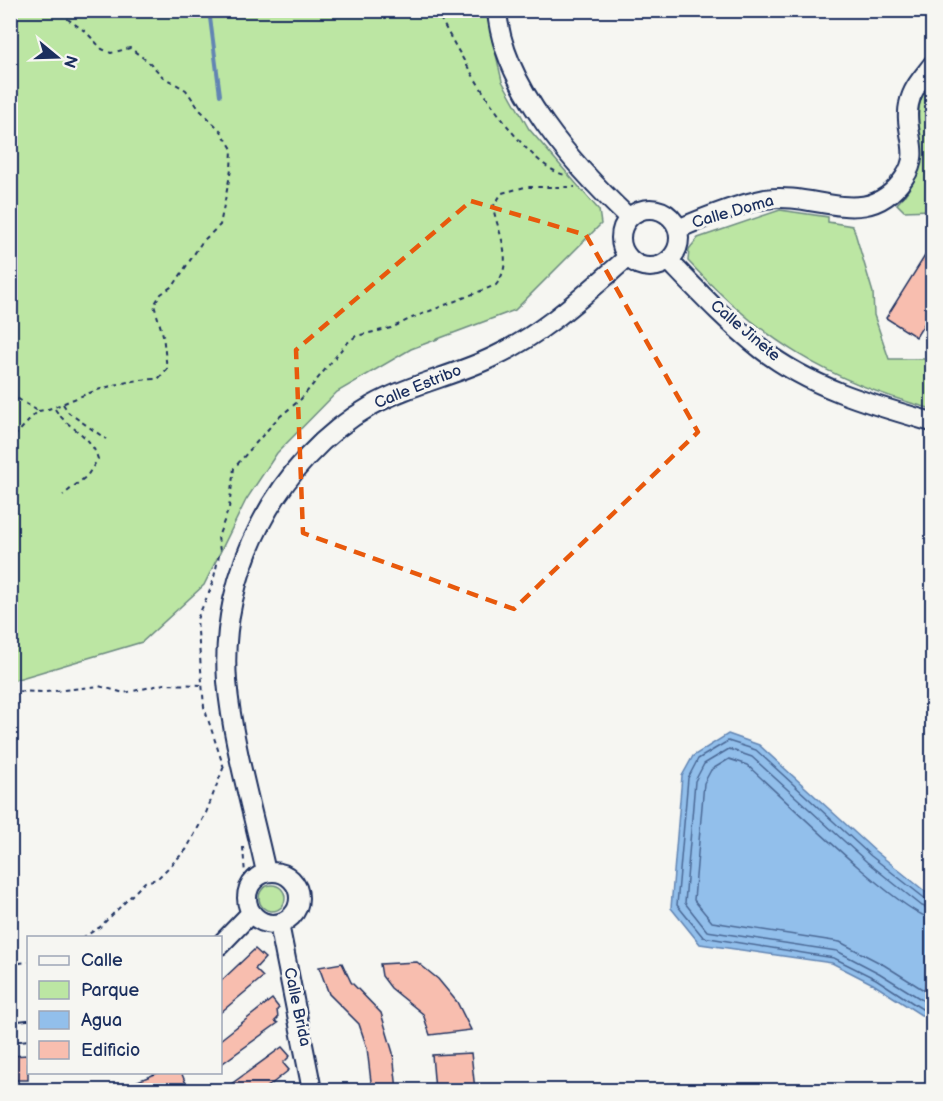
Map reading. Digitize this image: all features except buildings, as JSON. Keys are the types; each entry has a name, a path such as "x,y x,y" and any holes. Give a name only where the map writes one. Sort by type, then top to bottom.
{"street":[{"path":"497,10 498,27 525,96 592,181 629,218"},
{"name":"Calle Doma","path":"678,228 764,200 798,197 854,208 882,200 894,192 909,171 914,149 908,124 909,103 916,84 933,65"},
{"path":"657,209 666,213 678,228 679,247 669,261 652,268 643,267 628,257 621,242 621,233 629,218 637,212 657,209"},
{"name":"Calle Estribo","path":"262,874 233,722 227,683 226,650 231,611 240,572 254,536 274,500 297,469 324,441 370,406 404,389 491,358 527,340 567,311 628,257"},
{"name":"Calle Jinete","path":"669,261 762,350 800,374 865,403 933,422"},
{"path":"282,873 290,877 298,891 299,900 293,915 279,924 264,923 251,914 247,897 248,889 262,874 282,873"},
{"path":"222,943 251,914"},
{"name":"Calle Brida","path":"279,924 312,1090"},
{"path":"10,1032 27,1030"}],"path":[{"path":"10,394 38,411 55,409 107,388 144,379 158,380 167,369 163,335 154,305 161,294 174,285 202,242 220,225 228,189 232,149 221,131 186,90 163,77 150,63 130,48 111,53 102,49 86,32 55,10"},
{"path":"436,10 513,136 553,172 592,181"},
{"path":"227,776 204,707 197,619 212,586 220,551 218,537 229,508 234,468 278,419 301,399 346,344 356,336 391,328 496,285 504,273 506,258 493,207 502,193 525,187 592,181"},
{"path":"63,404 69,413 106,439"},
{"path":"55,409 61,418 94,445 98,459 87,476 63,495"},
{"path":"10,441 38,411"},
{"path":"10,691 45,692 99,686 124,693 164,684 203,685"},
{"path":"85,936 99,927 145,882 157,879 186,850 206,813 224,766"},
{"path":"243,838 244,875 262,874"},
{"path":"10,964 27,962"}],"highlighted area":[{"path":"471,201 586,235 698,432 514,609 303,533 296,350"}],"green space":[{"path":"11,10 486,11 502,81 529,129 599,210 601,224 515,310 411,349 337,392 277,453 246,500 204,585 142,642 11,681"},
{"path":"932,79 932,210 904,211 897,204 910,187 917,170 920,154 919,108 923,93"},
{"path":"780,210 828,217 828,222 853,226 873,293 874,315 889,359 932,359 932,409 860,385 798,354 742,314 688,261 689,249 698,238"},
{"path":"272,885 281,889 285,898 281,907 272,911 263,907 259,898 263,889"}],"water":[{"path":"728,734 759,745 875,851 932,897 932,1015 921,1015 873,984 832,963 700,944 671,908 682,776 693,756"}],"waterway":[{"path":"209,10 220,95"}]}
